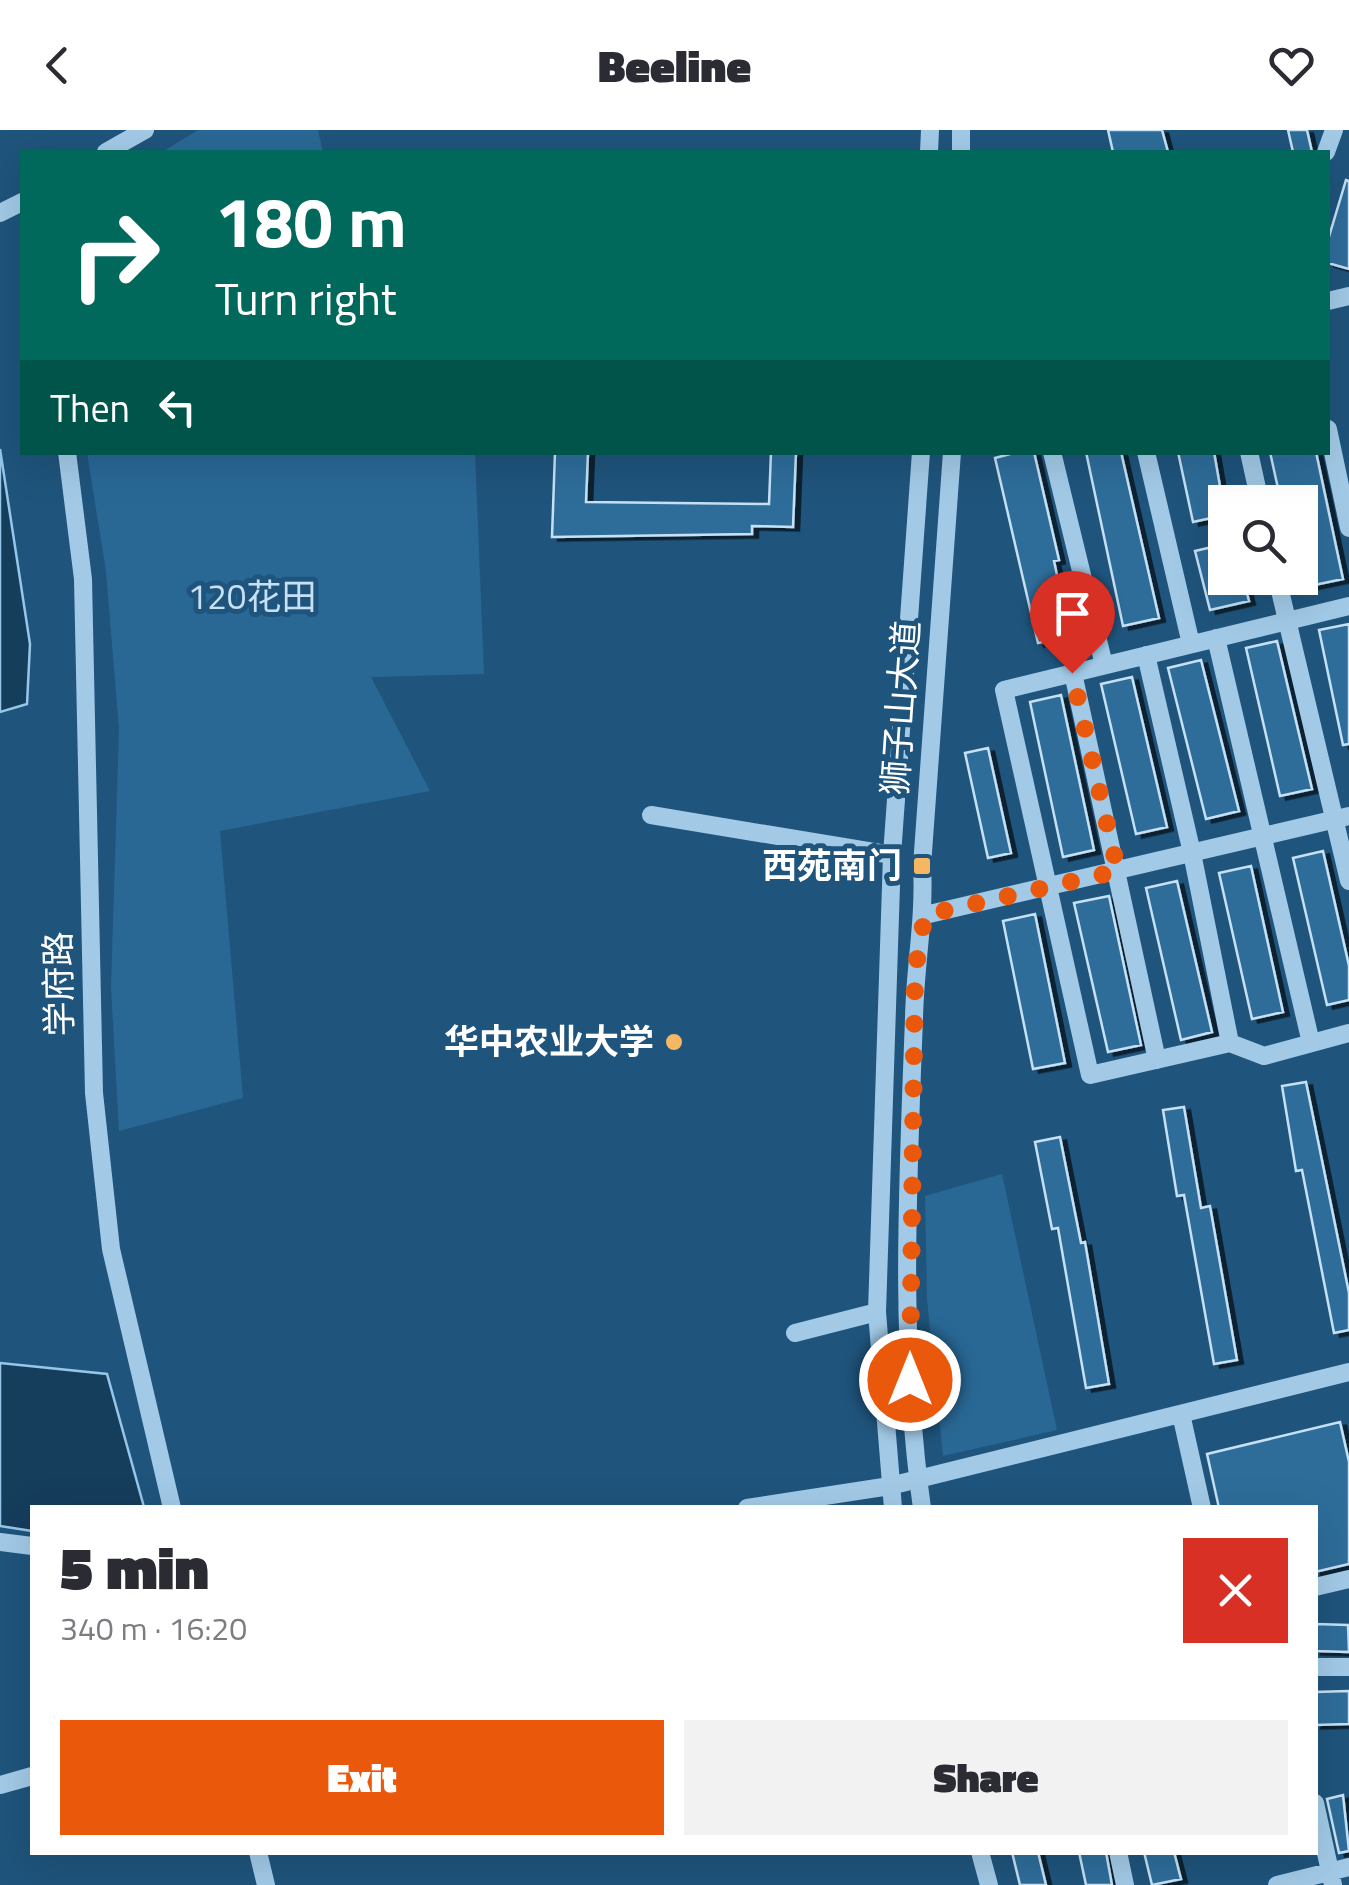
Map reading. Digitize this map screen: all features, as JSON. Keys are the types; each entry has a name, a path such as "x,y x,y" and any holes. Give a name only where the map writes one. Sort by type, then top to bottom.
{"street":[{"path":"110,150 145,130"},
{"path":"1330,438 1349,528"},
{"name":"学府路","path":"67,455 83,579 94,1093 111,1249 171,1505"},
{"name":"狮子山大道","path":"893,1505 877,1312 892,856 921,455"},
{"name":"狮子山大道","path":"922,1505 910,1380 910,1112 915,971 925,915 922,866 952,455"},
{"path":"1053,455 1104,666"},
{"path":"1147,455 1191,644"},
{"path":"1249,455 1256,485"},
{"path":"1281,595 1342,817 1349,882"},
{"path":"1349,606 1004,690 1090,1075 1230,1043 1264,1056 1349,1033"},
{"path":"1216,638 1312,1043"},
{"path":"1146,655 1192,853 1230,1043"},
{"path":"1072,673 1157,1060"},
{"path":"651,815 892,856"},
{"path":"925,915 1342,817"},
{"path":"795,1333 877,1312"},
{"path":"767,1505 890,1486 1349,1372"},
{"path":"1181,1414 1201,1505"},
{"path":"0,1542 30,1546"},
{"path":"1318,1586 1349,1579"},
{"path":"1318,1667 1349,1667"},
{"path":"0,1785 30,1777"},
{"path":"1318,1817 1331,1878"},
{"path":"259,1855 266,1885"},
{"path":"981,1855 989,1885"},
{"path":"1119,1855 1125,1885"},
{"path":"1277,1885 1331,1878 1349,1867"}],"green space":[{"path":"198,130 318,130 323,150 165,150"},
{"name":"120花田","path":"87,455 475,455 484,674 371,677 430,791 220,831 243,1098 119,1131 111,987 119,729 106,571"},
{"path":"1002,1174 1057,1430 943,1456 927,1299 925,1196"}],"shaded area":[{"path":"0,449 30,644 27,704 0,712"},
{"path":"0,1363 107,1374 143,1505 30,1505 30,1531 0,1526"}],"building":[{"path":"1108,130 1162,130 1167,150 1113,150"},
{"path":"1288,130 1307,130 1312,150 1293,150"},
{"path":"1346,180 1349,269 1330,264 1330,233"},
{"path":"555,455 588,455 586,502 769,504 771,455 796,455 793,527 752,526 752,534 552,537"},
{"path":"1035,455 1059,560 1054,561 1070,636 1038,643 995,458"},
{"path":"1087,455 1122,455 1159,618 1123,626"},
{"path":"1179,455 1215,455 1220,485 1208,485 1208,519 1193,522"},
{"path":"1271,455 1317,455 1343,579 1318,584 1318,485 1277,485"},
{"path":"1208,548 1208,595 1247,595 1249,601 1210,610 1195,551"},
{"path":"1349,624 1349,744 1343,745 1319,630"},
{"path":"1277,641 1312,789 1280,796 1246,648"},
{"path":"1201,660 1239,811 1206,819 1168,668"},
{"path":"1132,677 1167,827 1136,834 1101,684"},
{"path":"1061,695 1094,850 1063,857 1030,702"},
{"path":"988,748 1011,853 988,858 965,753"},
{"path":"1323,851 1349,966 1349,1000 1327,1005 1293,858"},
{"path":"1251,866 1283,1012 1252,1019 1219,873"},
{"path":"1177,881 1212,1032 1181,1040 1146,888"},
{"path":"1109,896 1141,1045 1108,1052 1074,903"},
{"path":"1035,914 1065,1063 1033,1069 1003,921"},
{"path":"1306,1082 1349,1293 1349,1330 1334,1333 1302,1170 1296,1171 1282,1086"},
{"path":"1184,1107 1201,1208 1210,1206 1237,1360 1214,1364 1184,1195 1177,1196 1163,1110"},
{"path":"1060,1137 1081,1243 1085,1242 1109,1384 1086,1388 1058,1228 1052,1229 1035,1142"},
{"path":"1340,1422 1349,1462 1349,1564 1318,1571 1318,1505 1218,1505 1207,1454"},
{"path":"1318,1624 1348,1625 1349,1652 1318,1651"},
{"path":"1349,1691 1349,1724 1318,1725 1318,1692"},
{"path":"1343,1795 1349,1851 1339,1853 1327,1799"},
{"path":"1013,1855 1039,1855 1046,1885 1020,1885"},
{"path":"1080,1855 1107,1855 1112,1885 1086,1885"},
{"path":"1145,1855 1175,1855 1181,1879 1152,1885"}],"place":[{"name":"西苑南门","path":"922,866"},
{"name":"华中农业大学","path":"674,1042"}],"route":[{"path":"910,1380 910,1112 915,971 925,915 1118,871 1072,673"}]}
